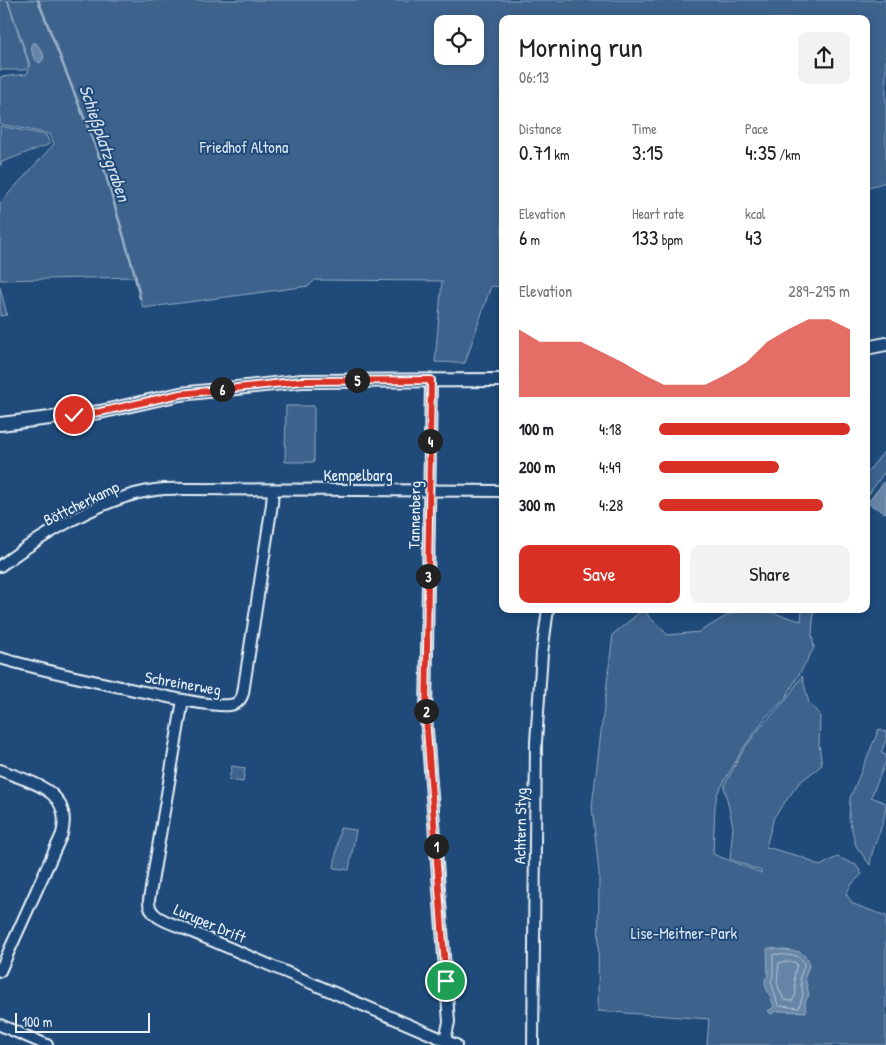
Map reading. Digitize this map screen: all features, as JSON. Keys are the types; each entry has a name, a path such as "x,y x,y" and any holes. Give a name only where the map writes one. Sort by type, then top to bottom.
{"main road":[{"path":"870,347 886,344"},
{"path":"0,424 100,412 180,394 302,381 499,380"}],"street":[{"name":"Tannenberg","path":"431,380 426,717 449,1022 445,1040"},
{"name":"Böttcherkamp","path":"0,566 47,535 79,517 127,496 155,490 171,489 273,490"},
{"name":"Kempelbarg","path":"273,490 499,491"},
{"name":"Schreinerweg","path":"0,658 75,678 183,700 232,705 241,699 243,693 273,490"},
{"name":"Achtern Styg","path":"533,1045 536,742 542,653 547,613"},
{"name":"Luruper Drift","path":"183,700 148,905 152,912 185,929 456,1045"},
{"path":"0,770 52,792 58,799 64,816 62,834 0,971"},
{"path":"0,1025 47,1045"}],"green space":[{"path":"0,0 7,0 29,65 25,70 0,70"},
{"name":"Friedhof Altona","path":"8,0 886,0 886,182 870,187 870,15 499,15 499,287 491,286 465,363 435,362 442,281 315,280 309,286 143,308 134,277 0,280 0,203 54,144 50,134 0,124 0,77 27,74 30,65"},
{"path":"0,126 46,135 50,144 2,162 0,166"},
{"path":"0,287 7,315 0,316"},
{"path":"286,406 314,406 314,462 285,462"},
{"path":"886,449 886,470 870,492 870,469"},
{"name":"Lise-Meitner-Park","path":"639,613 646,613 668,635 699,632 734,613 773,613 801,621 802,613 814,613 812,634 814,648 785,699 766,717 742,750 717,794 713,854 761,873 761,871 730,859 733,826 724,786 744,749 763,724 786,700 802,676 809,703 820,715 819,745 822,765 799,783 774,817 766,847 802,857 820,866 837,857 856,865 862,874 851,885 846,894 853,904 886,916 886,1045 707,1045 709,1019 598,1011 599,873 592,806 613,634"},
{"path":"879,729 886,732 886,740 881,753 886,755 886,761 871,797 886,803 884,819 873,849 870,865 856,846 849,818 850,798"},
{"path":"232,766 245,768 243,782 229,780"},
{"path":"340,828 356,830 349,870 334,868"}],"water":[{"path":"32,43 36,43 43,53 44,58 40,63 33,54"},
{"path":"886,480 886,512 870,505 870,499"},
{"path":"767,949 800,952 808,959 809,966 805,977 809,995 805,1002 806,1012 777,1011 771,1014 768,1011 774,1007 765,981 768,975"}],"waterway":[{"name":"Schießplatzgraben","path":"38,0 104,169 140,298"}],"route":[{"path":"74,415 100,412 180,394 302,381 431,380 426,717 446,981"}]}
